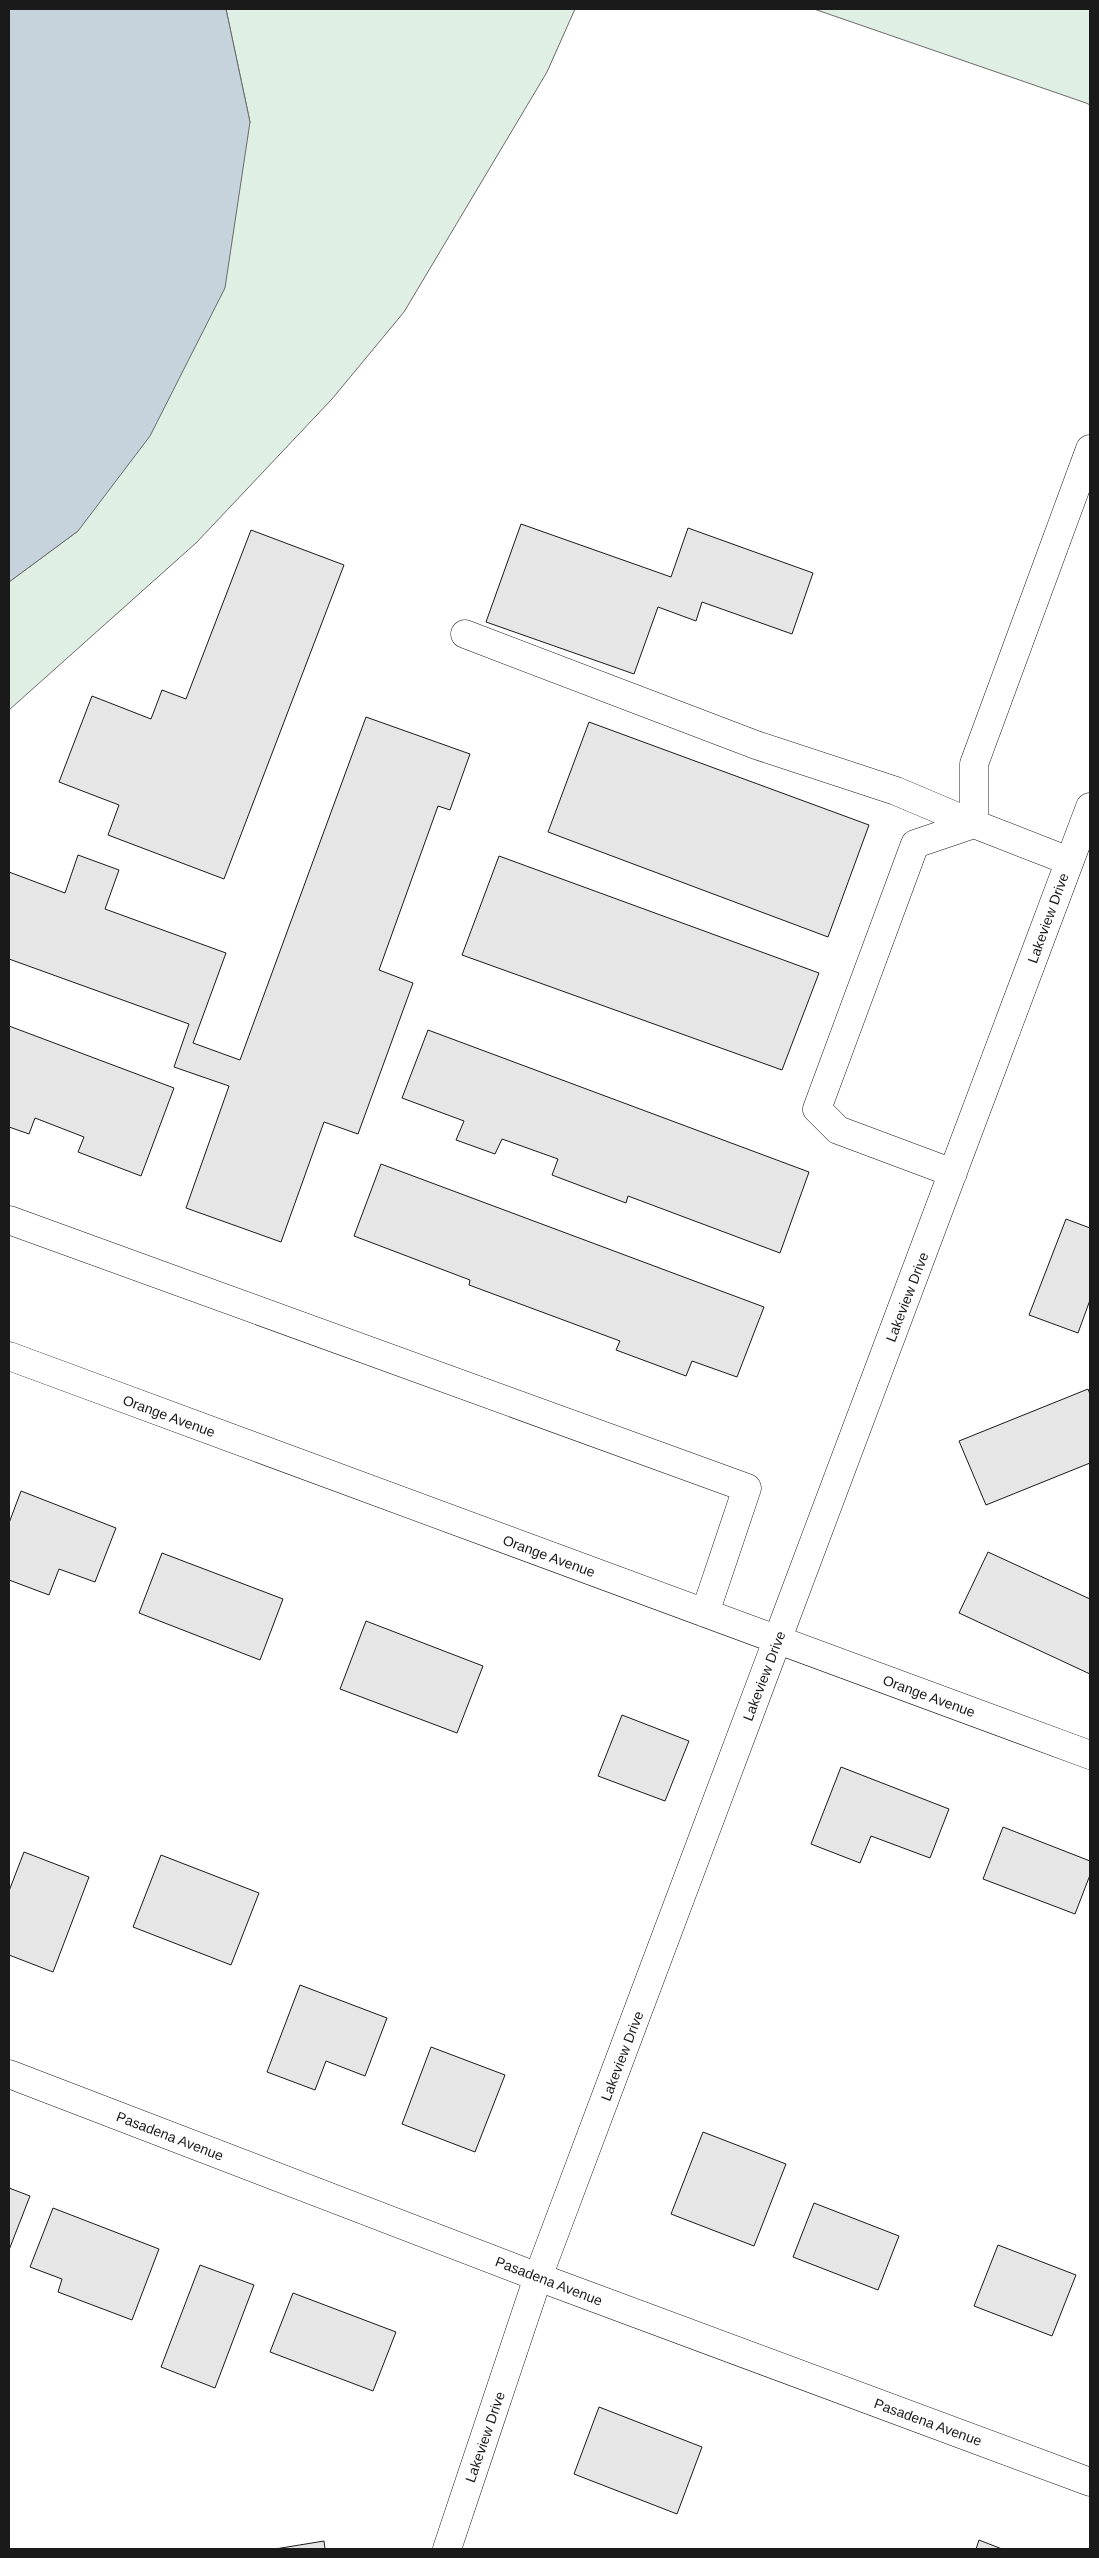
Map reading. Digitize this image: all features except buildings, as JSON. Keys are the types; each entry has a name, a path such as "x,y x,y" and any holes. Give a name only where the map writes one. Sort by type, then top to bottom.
{"street":[{"path":"974,824 974,764 1090,449"},
{"path":"465,634 756,745 896,791 1069,861"},
{"name":"Lakeview Drive","path":"447,2549 538,2278 1090,807"},
{"path":"953,1173 838,1130 817,1109 915,844 974,824"},
{"path":"9,1220 747,1488 705,1613"},
{"name":"Orange Avenue","path":"9,1356 1090,1755"},
{"name":"Pasadena Avenue","path":"9,2074 538,2278 1090,2482"}],"green space":[{"path":"226,9 575,9 547,72 404,312 332,399 196,543 9,710 9,582 78,531 250,122"},
{"path":"814,9 1090,9 1090,105 1086,103"}],"shaded area":[{"path":"9,9 226,9 250,122 225,288 150,436 78,531 9,582"}]}
